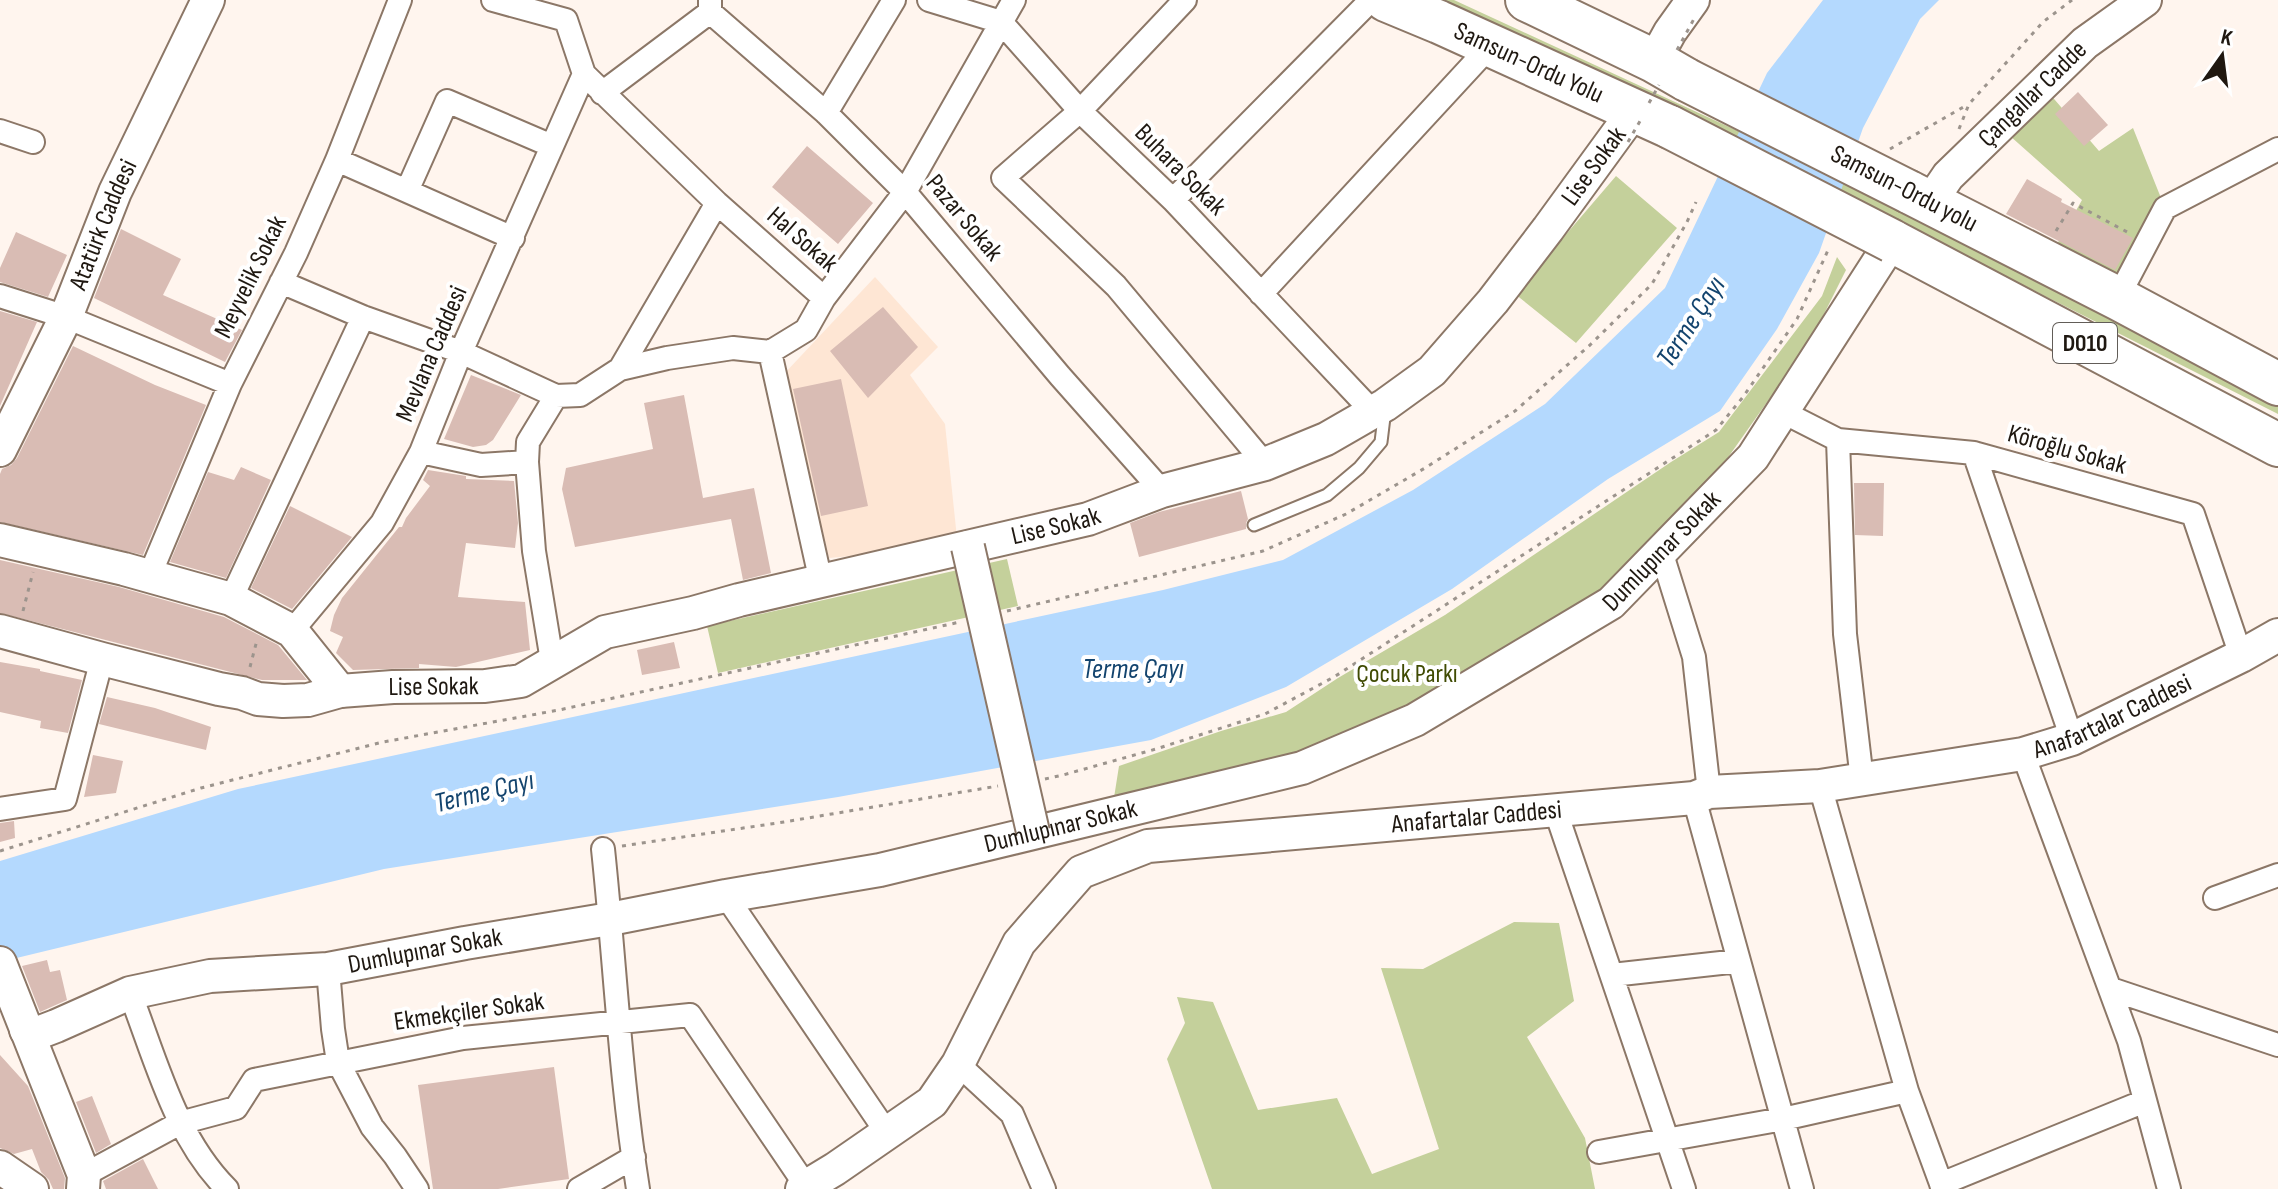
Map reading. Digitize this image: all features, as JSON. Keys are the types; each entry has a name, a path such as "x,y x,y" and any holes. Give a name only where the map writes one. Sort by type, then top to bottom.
{"highway":[{"name":"Samsun-Ordu Yolu","path":"1386,0 1652,119"},
{"name":"Samsun-Ordu yolu","path":"1527,0 1920,196 2278,384"},
{"name":"Samsun-Ordu yolu","path":"1652,119 1892,241 2278,445"}],"street":[{"name":"Atatürk Caddesi","path":"0,450 66,317 115,192 208,0"},
{"name":"Meyvelik Sokak","path":"149,577 230,384 337,160 400,0"},
{"name":"Hal Sokak","path":"493,0 566,10 584,74 717,203 824,298 905,192 1014,0"},
{"path":"826,113 894,0"},
{"path":"929,0 1001,22"},
{"path":"1185,0 1080,111 1003,178 1116,286 1265,464"},
{"path":"1173,200 1371,0"},
{"path":"1670,71 1670,32 1693,0"},
{"name":"Çangallar Cadde","path":"1920,196 1948,176 2085,43 2145,0"},
{"path":"602,93 710,6"},
{"name":"Pazar Sokak","path":"710,6 826,113 905,192 1162,491"},
{"name":"Buhara Sokak","path":"1001,22 1080,111 1379,408"},
{"path":"1261,294 1491,45"},
{"name":"Mevlana Caddesi","path":"292,631 382,523 421,452 461,352 584,74"},
{"path":"407,191 447,101 552,146"},
{"name":"Lise Sokak","path":"9,633 258,699 308,700 340,691 393,687 485,686 521,681 605,632 1088,519 1162,491 1265,464 1326,439 1379,408 1432,371 1475,323 1548,229 1652,119"},
{"path":"0,131 33,142"},
{"path":"2125,284 2165,208 2278,149"},
{"path":"337,160 513,238"},
{"path":"620,369 717,203"},
{"name":"Dumlupınar Sokak","path":"14,1024 35,1034 130,993 210,976 328,969 880,870 1302,768 1415,720 1611,603 1753,457 1892,241"},
{"path":"281,282 363,317 461,352 556,396 580,395 620,369 667,358 733,348 770,352 806,330 824,298"},
{"path":"0,296 66,317 230,384"},
{"path":"231,599 363,317"},
{"path":"770,352 821,582"},
{"path":"552,661 534,551 527,462 528,442 556,396"},
{"name":"Köroğlu Sokak","path":"1781,411 1838,440 1974,453 2193,514 2241,656"},
{"path":"1838,440 1845,634 1862,780"},
{"path":"421,452 481,465 527,462"},
{"path":"1974,453 2072,739"},
{"path":"0,540 231,599 292,631 340,691"},
{"path":"968,547 1033,832"},
{"path":"1661,551 1694,657 1701,795 1739,961 1802,1189"},
{"name":"Anafartalar Caddesi","path":"804,1188 838,1179 887,1133 932,1102 958,1064 1019,943 1081,872 1148,846 1820,786 2023,754 2072,739 2278,635"},
{"path":"0,809 65,799 102,659"},
{"path":"2023,754 2129,1041 2169,1189"},
{"path":"1820,786 1907,1091 1942,1186 2145,1101"},
{"path":"1555,809 1684,1189"},
{"path":"1081,872 1088,819"},
{"path":"603,849 617,1021 638,1189"},
{"path":"2215,898 2278,875"},
{"path":"726,896 887,1133"},
{"path":"1612,975 1739,961"},
{"path":"0,963 14,1024 83,1182"},
{"path":"328,969 338,1062 372,1127 417,1189"},
{"path":"2111,989 2278,1045"},
{"path":"130,993 180,1123 211,1173 227,1189"},
{"name":"Ekmekçiler Sokak","path":"83,1182 180,1123 236,1108 254,1080 463,1038 690,1015 804,1188"},
{"path":"958,1064 1012,1114 1044,1189"},
{"path":"1599,1152 1783,1119 1907,1091"},
{"path":"579,1189 634,1157"},
{"path":"0,1167 32,1189"}],"lane":[{"path":"1254,525 1327,495 1359,468 1381,442 1379,408"}],"path":[{"path":"1880,155 1969,104 2043,22 2072,0"},
{"path":"1958,133 1969,104"},
{"path":"1005,612 1263,551 1346,514 1425,468 1515,411 1601,335 1652,284 1696,202"},
{"path":"2061,223 2073,203 2128,231 2142,251"},
{"path":"1032,781 1156,749 1265,714 1295,700 1716,430 1797,319 1829,248"},
{"path":"9,633 39,549"},
{"path":"242,693 263,617"},
{"path":"0,851 201,788 383,742 559,710 964,621"},
{"path":"603,849 1001,786"}],"shaded area":[{"path":"875,277 938,347 910,375 945,424 957,538 883,553 829,558 784,374"}],"green space":[{"path":"1423,0 1454,0 1803,161 2278,398 2278,414 1960,253"},
{"path":"2042,85 2099,151 2133,128 2165,208 2125,284 2056,246 2082,200 2001,128"},
{"path":"1616,176 1677,228 1576,343 1515,294"},
{"name":"Çocuk Parkı","path":"1837,257 1846,270 1811,340 1717,473 1626,578 1371,732 1110,823 1119,766 1286,712 1445,615 1719,432 1822,296"},
{"path":"1007,559 1018,606 718,673 707,626"},
{"path":"1514,922 1559,923 1574,1001 1527,1037 1585,1138 1595,1189 1212,1189 1167,1059 1185,1023 1177,997 1213,1002 1258,1110 1337,1098 1372,1174 1439,1149 1381,968 1423,969"}],"water":[{"name":"Terme Çayı","path":"1823,0 1939,0 1920,19 1863,128 1819,253 1777,329 1720,411 1608,479 1452,589 1286,687 1151,740 838,797 384,869 0,962 0,861 238,789 1163,590 1283,560 1413,490 1545,404 1665,288 1767,73"}],"building":[{"path":"2078,92 2108,125 2084,146 2055,114"},
{"path":"807,146 873,203 838,244 772,187"},
{"path":"2027,179 2062,199 2061,202 2133,238 2115,270 2006,214"},
{"path":"121,229 181,259 163,295 242,330 225,362 94,298"},
{"path":"16,232 67,255 48,297 0,282 0,268"},
{"path":"883,307 918,347 868,398 830,351"},
{"path":"0,311 37,322 0,406"},
{"path":"73,346 206,405 143,555 0,522 2,469 17,458"},
{"path":"471,375 521,395 493,440 486,445 473,447 444,439"},
{"path":"841,379 868,506 821,516 793,389"},
{"path":"684,395 703,498 754,488 771,573 743,580 731,519 575,547 562,489 566,468 653,449 644,403"},
{"path":"241,467 271,480 226,578 170,562 208,472 234,480"},
{"path":"428,470 466,476 466,479 514,481 518,523 515,548 466,543 458,597 525,602 530,650 456,667 419,664 419,668 353,670 336,653 343,637 330,631 334,615 342,598 402,527 430,486 423,480"},
{"path":"1854,483 1884,483 1883,536 1855,535"},
{"path":"1241,491 1248,519 1246,529 1139,557 1130,523 1159,512"},
{"path":"290,506 352,537 292,609 251,588"},
{"path":"0,560 119,587 224,617 278,645 307,680 262,680 0,613"},
{"path":"674,642 680,668 642,675 637,650"},
{"path":"0,662 82,680 68,733 40,728 41,721 0,712"},
{"path":"107,697 155,708 211,727 206,750 99,724"},
{"path":"93,755 123,761 116,793 84,797"},
{"path":"14,821 15,838 0,842 0,823"},
{"path":"47,960 50,972 60,970 67,1000 40,1012 22,966"},
{"path":"0,1055 28,1086 65,1178 64,1189 53,1189 41,1172 32,1149 14,1154 0,1148"},
{"path":"554,1067 569,1179 498,1189 433,1189 418,1085"},
{"path":"92,1096 111,1144 96,1153 76,1102"},
{"path":"143,1159 158,1189 106,1189 103,1181"}]}
